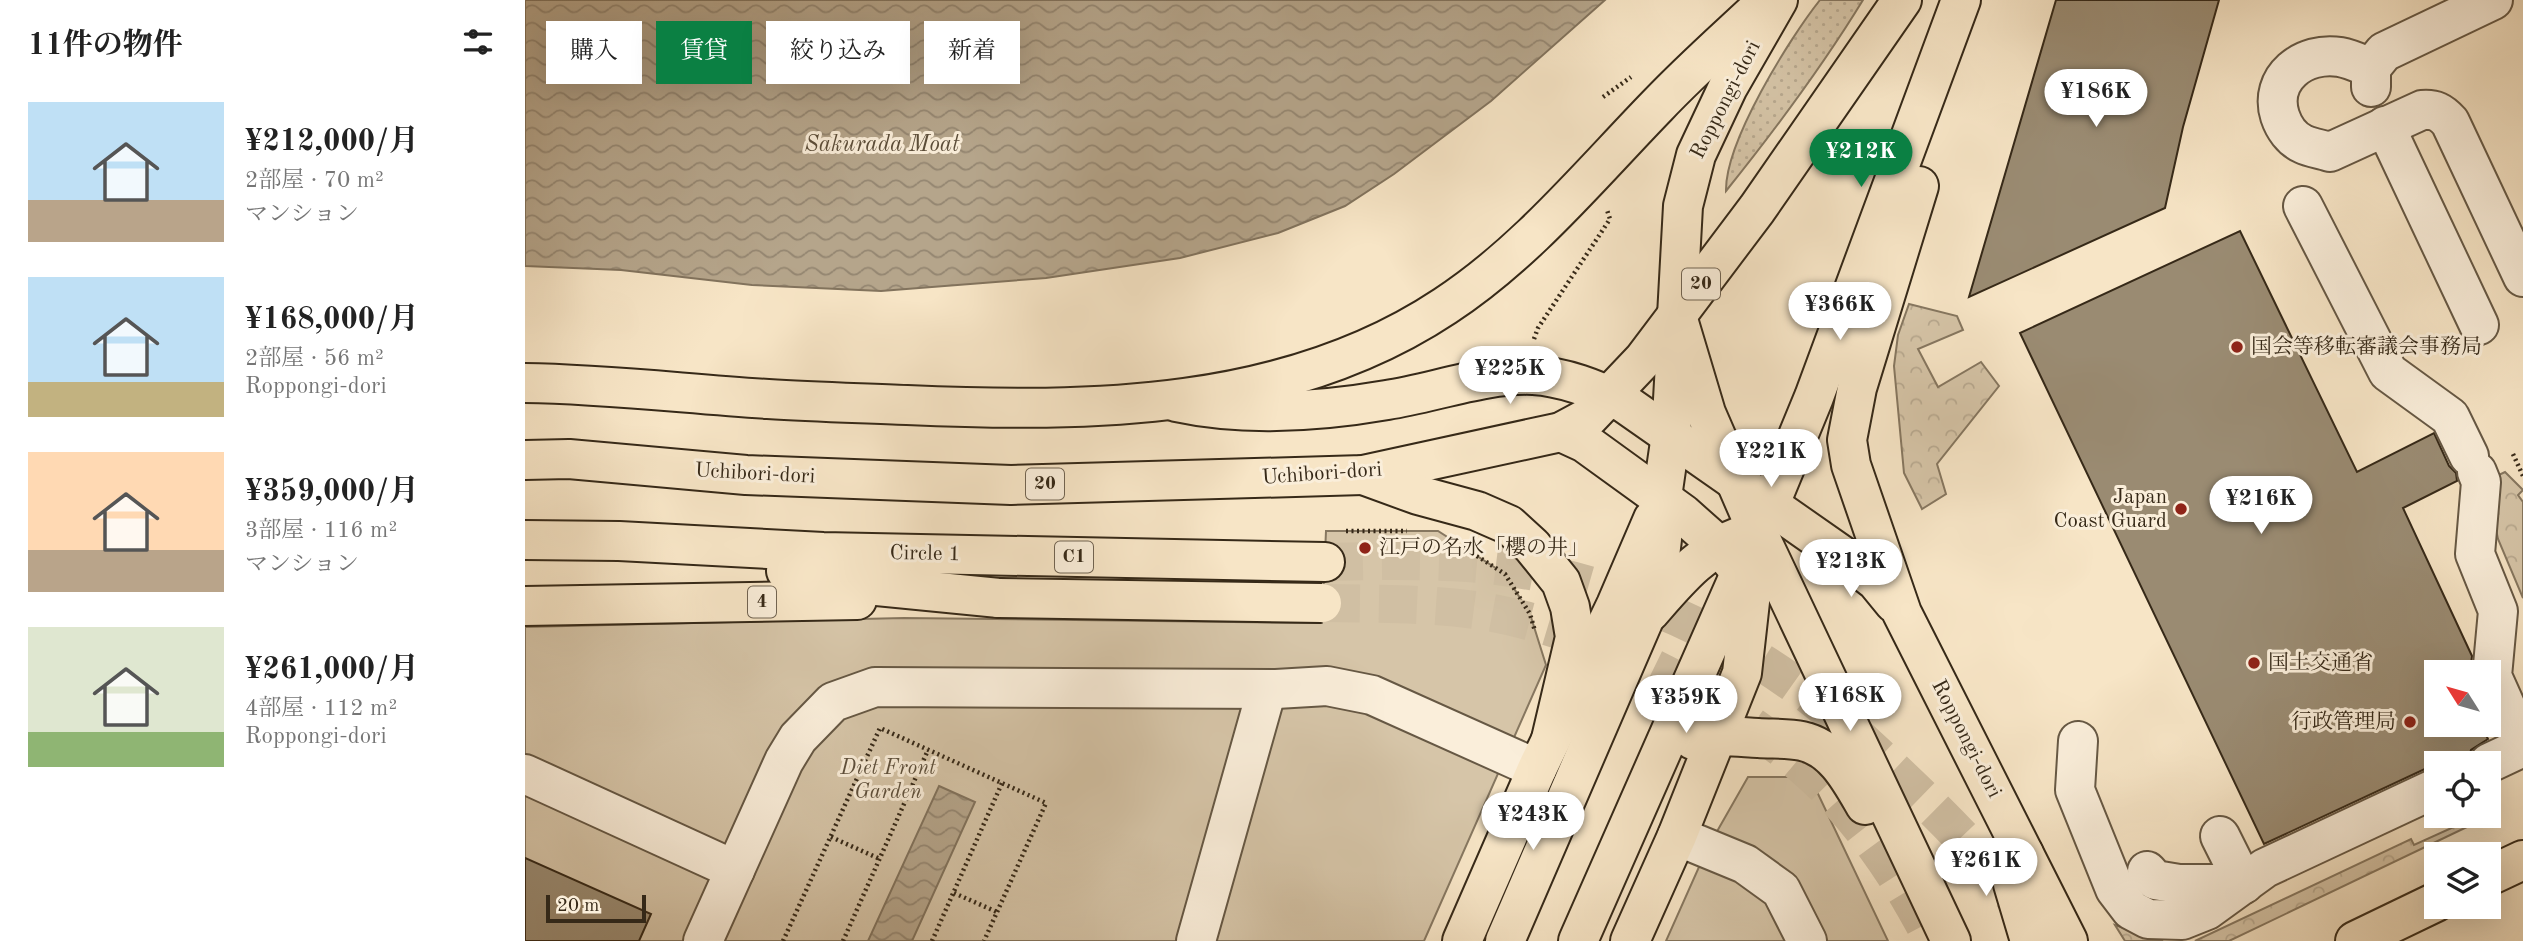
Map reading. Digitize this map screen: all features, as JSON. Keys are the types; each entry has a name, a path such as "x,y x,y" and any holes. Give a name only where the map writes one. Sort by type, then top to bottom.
{"main road":[{"path":"525,383 592,384 768,399 1014,410 1165,400 1217,393 1298,375 1359,353 1410,328 1479,282 1588,180 1660,103 1768,0"},
{"name":"Roppongi-dori","path":"1734,479 1706,414 1677,316 1683,206 1696,155 1728,87 1779,0"},
{"name":"Uchibori-dori","path":"525,460 569,460 746,475 1011,485 1363,475 1561,432 1589,417 1611,397 1677,316 1758,209 1902,0"},
{"path":"1630,941 1677,836 1742,673 1737,567 1764,518 1814,397 1961,0"},
{"path":"1902,612 1851,465 1847,440 1857,388 1925,166 1939,63"},
{"path":"1506,941 1645,617 1657,573 1662,540 1662,498 1671,435 1677,316"},
{"path":"1165,400 1209,409 1287,412 1386,401 1521,375 1556,379 1588,387 1624,403 1671,435 1734,479 1764,518 1826,676 1949,941"},
{"path":"1561,432 1585,443 1662,498 1737,567 1826,676"},
{"path":"1363,475 1418,495 1477,511 1509,525 1532,546 1561,582 1570,607 1575,637 1544,754"},
{"path":"1462,941 1544,754 1616,605 1662,498"},
{"path":"1764,518 1832,549 1876,581 1902,612"},
{"path":"1578,941 1655,764 1737,567 1748,533 1764,518"},
{"name":"Circle 1","path":"525,540 619,541 823,552 1325,562"},
{"name":"Circle 1","path":"525,562 634,558 699,560 761,566 932,593 999,598"},
{"path":"1645,617 1686,570 1737,567"},
{"name":"C1","path":"999,598 1322,603"},
{"name":"4","path":"525,606 999,598"},
{"name":"Roppongi-dori","path":"1902,612 2068,941"},
{"path":"1655,764 1685,743 1718,736 1800,740 1825,751 1847,774 1949,941"},
{"path":"2024,854 2013,884 2030,941"},
{"path":"2501,870 2523,860"},
{"path":"2355,941 2424,908"}],"lane":[{"path":"2493,0 2384,52 2371,78 2341,57 2323,57 2298,64 2283,79 2276,103 2284,128 2302,144 2330,152 2422,110 2434,109 2450,122 2523,276"},
{"path":"2385,126 2479,325"},
{"path":"2303,205 2388,372 2450,417 2481,482 2475,554 2498,611 2492,676 2523,746 2501,757"},
{"path":"2496,638 2523,692"},
{"path":"703,941 783,761 798,738 833,702 875,687 1327,686 1372,695 1544,754"},
{"path":"1196,941 1266,688"},
{"path":"2077,741 2075,790 2115,889 2131,910 2148,919 2182,920 2207,910 2265,869 2424,794"},
{"path":"525,774 735,870"},
{"path":"1677,836 1745,864 1780,890 1807,941"},
{"path":"2220,836 2244,884"},
{"path":"2147,871 2155,880 2179,884 2244,884"}],"path":[{"path":"1603,97 1636,74"},
{"path":"1530,352 1538,327 1610,219 1606,207"},
{"path":"2513,454 2523,477"},
{"path":"791,941 784,940 880,728 1047,803 984,941"},
{"path":"843,941 928,750"},
{"path":"932,941 1002,783"},
{"path":"831,837 880,859"},
{"path":"954,893 997,912"}],"green space":[{"path":"1820,0 1863,0 1798,98 1726,191 1728,170 1747,119 1776,65"},
{"path":"1909,304 1957,316 1963,330 1918,349 1938,387 1981,362 1999,386 1937,464 1946,494 1922,509 1904,473 1894,366 1898,335"},
{"path":"2505,472 2523,490 2518,495 2523,502 2523,598 2498,539 2486,481"},
{"name":"Diet Front Garden","path":"1326,531 1438,531 1505,574 1530,614 1546,665 1424,941 525,941 525,627 904,618 1322,623"},
{"path":"1748,777 1810,777 1888,941 1666,941 1707,849"},
{"path":"2452,828 2465,828 2436,842 2424,842 2424,848 2229,941 2195,941 2411,839 2414,845"},
{"path":"2115,925 2163,941 2125,941"}],"water":[{"name":"Sakurada Moat","path":"525,0 1605,0 1491,101 1394,174 1345,206 1278,233 1180,258 1046,278 881,291 752,285 621,270 525,266"},
{"path":"939,786 975,802 912,941 868,941"}],"building":[{"path":"2056,0 2219,0 2183,127 2165,208 1969,297"},
{"path":"2240,231 2357,472 2434,433 2449,466 2456,473 2457,481 2403,508 2472,656 2472,660 2424,660 2424,737 2488,739 2471,751 2424,751 2424,769 2264,844 2020,333"},
{"path":"525,858 651,914 639,941 525,941"}],"tunnel":[{"path":"1325,562 1432,561 1513,568 1602,589 1687,622 1768,666 1837,718 1962,838 2028,916"},
{"path":"1322,603 1462,608 1529,621 1577,636 1674,679 1721,705 1764,735 1804,767 1838,800 1866,833 1890,868 1933,941"}],"place":[{"name":"国会等移転審議会事務局","path":"2237,347"},
{"name":"Japan Coast Guard","path":"2181,509"},
{"name":"江戸の名水「櫻の井」","path":"1365,548"},
{"name":"国土交通省","path":"2254,663"},
{"name":"行政管理局","path":"2410,722"}]}
